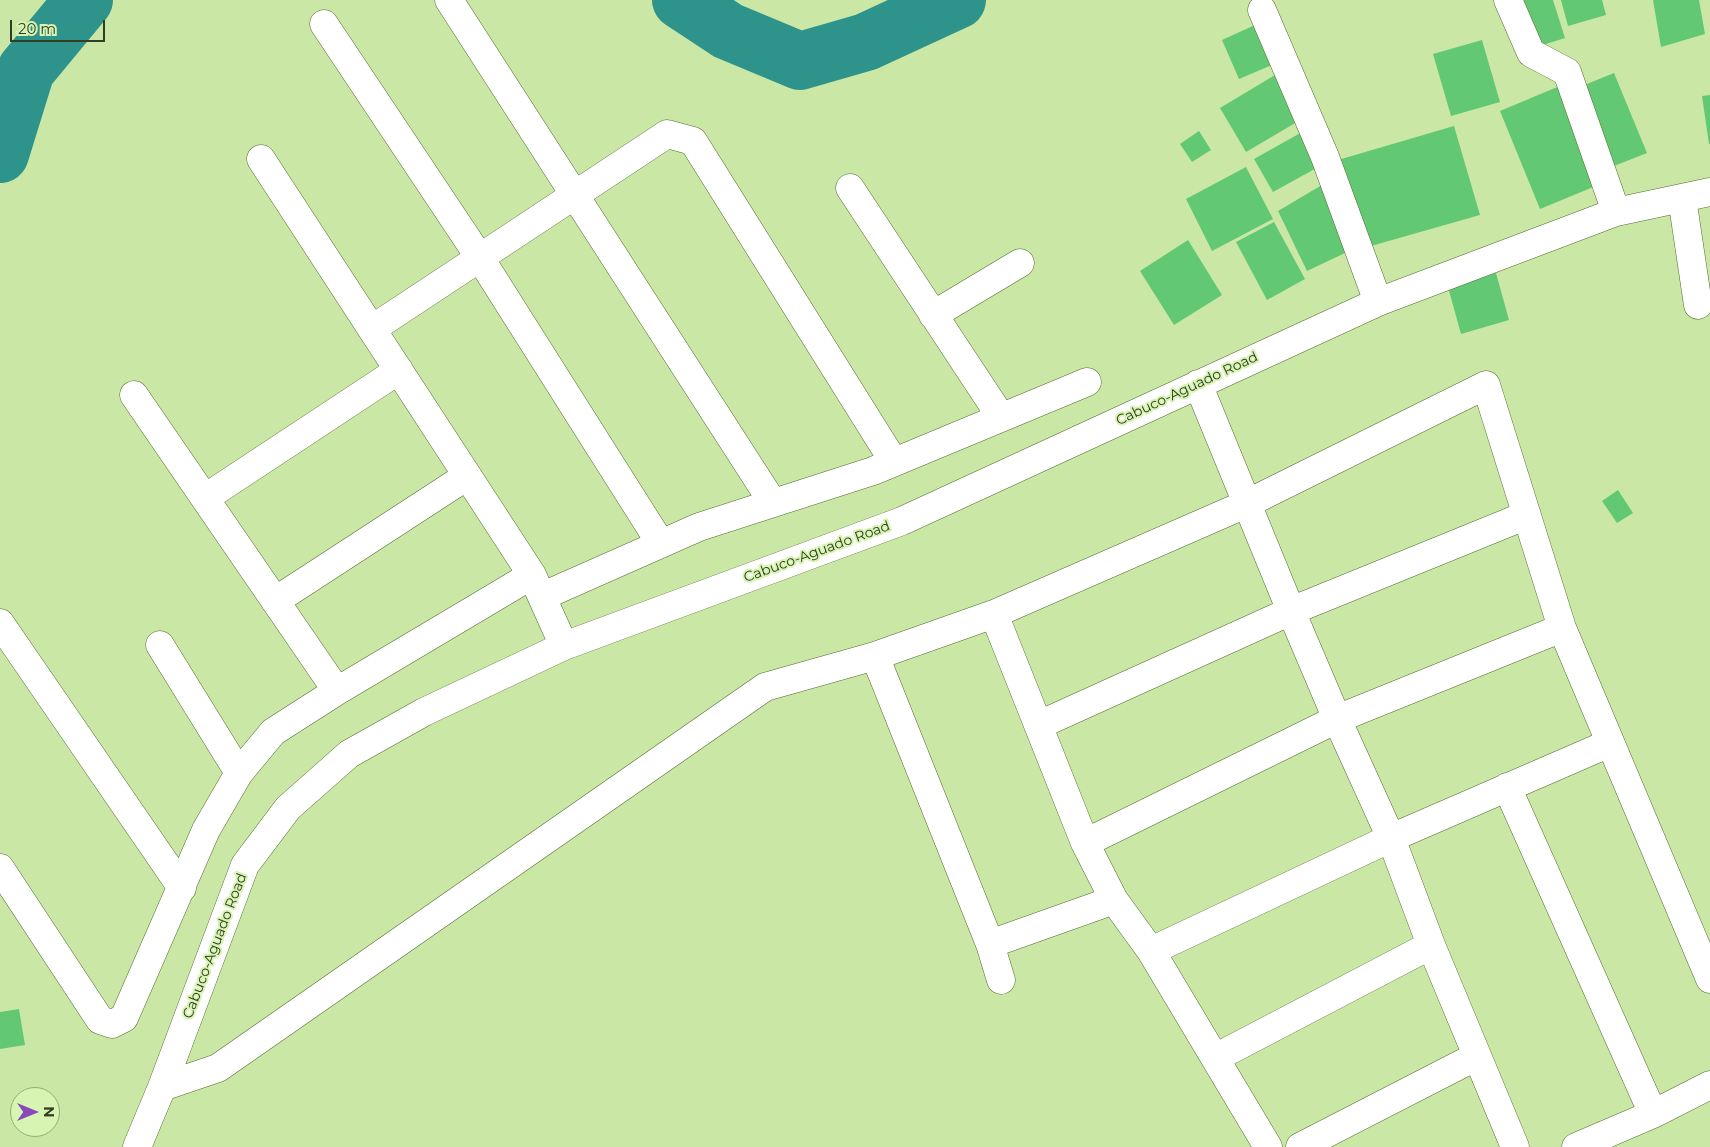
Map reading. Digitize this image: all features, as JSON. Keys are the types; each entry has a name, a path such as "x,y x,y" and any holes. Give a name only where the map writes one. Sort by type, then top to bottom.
{"street":[{"path":"449,0 773,503"},
{"path":"1508,0 1531,53 1567,72 1616,212"},
{"path":"1262,10 1325,157 1378,302"},
{"path":"324,24 480,258 661,544"},
{"path":"372,329 667,134 694,141 894,462"},
{"path":"262,159 537,585 564,646"},
{"path":"850,188 1002,417"},
{"name":"Cabuco-Aguado Road","path":"137,1147 162,1087 245,865 288,808 348,754 424,712 564,646 902,521 1378,302 1616,212 1710,192"},
{"path":"1682,198 1698,305"},
{"path":"933,314 1020,263"},
{"path":"204,498 399,370"},
{"path":"0,868 100,1020 112,1024 124,1018 206,830 239,773 272,732 337,691 537,585 661,544 699,527 873,471 1087,382"},
{"path":"1198,384 1291,611 1391,838 1431,945 1515,1147"},
{"path":"162,1087 218,1068 765,687 875,656 994,614 1246,504 1486,385 1562,628 1710,979"},
{"path":"134,395 337,691"},
{"path":"275,600 467,476"},
{"path":"1039,726 1291,611 1527,515"},
{"path":"994,614 1085,843 1114,900 1151,951 1268,1147"},
{"path":"0,623 182,888"},
{"path":"1085,843 1337,719 1562,628"},
{"path":"160,645 239,773"},
{"path":"875,656 990,944 1001,980"},
{"path":"1151,951 1391,838 1610,744"},
{"path":"1507,787 1653,1114"},
{"path":"990,944 1114,900"},
{"path":"1214,1058 1431,945"},
{"path":"1300,1147 1477,1056"},
{"path":"1576,1147 1653,1114 1710,1085"}],"building":[{"path":"1515,0 1553,0 1565,38 1530,49"},
{"path":"1561,0 1602,0 1606,15 1568,26"},
{"path":"1653,0 1699,0 1705,34 1661,47"},
{"path":"1255,25 1272,65 1239,79 1222,40"},
{"path":"1482,40 1500,102 1451,116 1433,54"},
{"path":"1614,73 1647,153 1614,166 1582,86"},
{"path":"1275,75 1302,119 1246,152 1220,108"},
{"path":"1562,85 1603,183 1540,209 1500,111"},
{"path":"1710,95 1710,144 1709,144 1702,96"},
{"path":"1454,126 1480,215 1364,248 1338,160"},
{"path":"1199,131 1211,150 1192,162 1180,144"},
{"path":"1304,131 1322,165 1273,192 1254,159"},
{"path":"1246,167 1273,219 1212,251 1186,199"},
{"path":"1327,182 1345,253 1307,271 1278,211"},
{"path":"1274,222 1305,279 1267,300 1236,242"},
{"path":"1188,240 1222,295 1174,325 1140,271"},
{"path":"1496,273 1509,320 1461,334 1448,287"},
{"path":"1618,490 1633,513 1617,523 1602,501"},
{"path":"19,1009 25,1045 0,1049 0,1012"}],"waterway":[{"path":"0,154 26,70 84,0"},
{"path":"681,0 728,31 800,61 866,42 957,0"}]}
